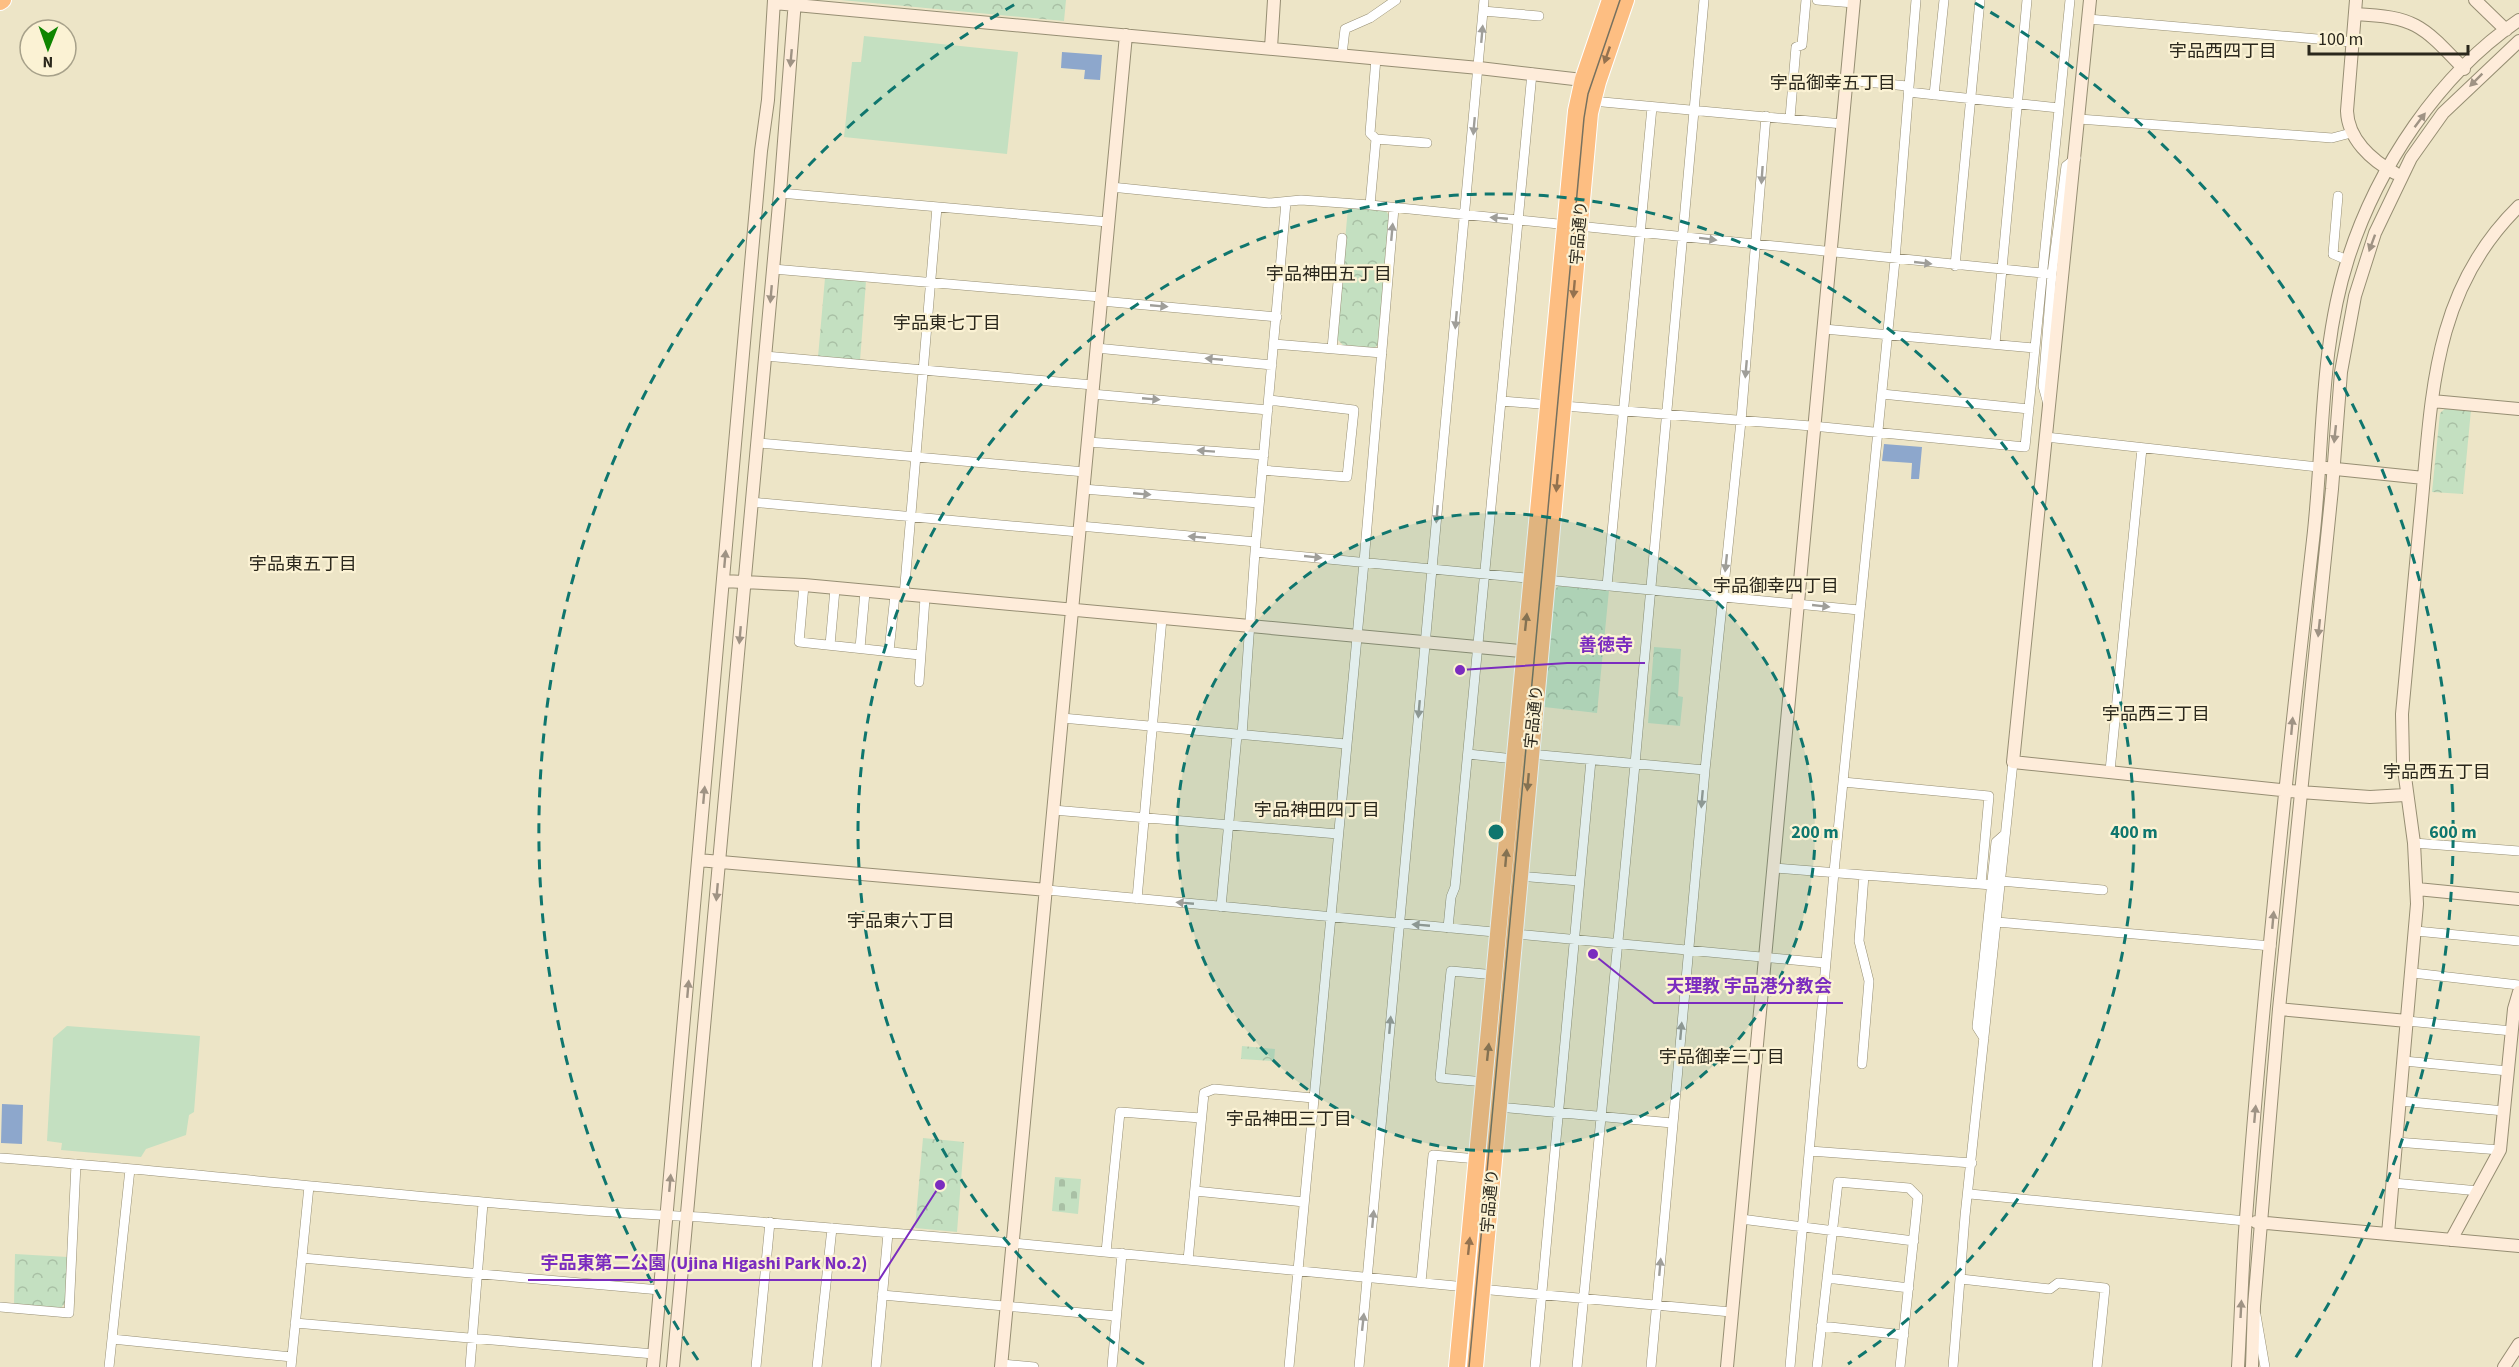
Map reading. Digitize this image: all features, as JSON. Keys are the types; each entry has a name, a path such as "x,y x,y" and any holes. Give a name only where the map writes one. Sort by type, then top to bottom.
{"highway":[{"name":"宇品通り","path":"1572,224 1592,101 1590,81 1610,0"},
{"name":"宇品通り","path":"1457,1367 1496,975 1519,876 1523,651 1530,578 1555,404 1572,224 1576,111 1626,0"},
{"name":"宇品通り","path":"1475,1367 1498,1107 1507,932 1522,756 1540,652 1548,580 1555,404"}],"street":[{"path":"1271,48 1274,0"},
{"path":"1342,55 1345,29 1370,18 1396,0"},
{"path":"1359,1367 1484,0"},
{"path":"1577,1367 1635,764 1704,0"},
{"path":"1790,118 1796,47 1802,45 1806,0"},
{"path":"1727,1367 1767,957 1854,2 1817,0"},
{"path":"1790,1367 1825,963 1895,260 1916,0"},
{"path":"1934,95 1944,0"},
{"path":"1955,266 1980,0"},
{"path":"1995,344 2027,0"},
{"path":"2049,406 2043,386 2048,274 2059,108 2070,0"},
{"path":"1984,1038 1977,1026 1996,883 2005,834 2013,762 2076,158 2090,0"},
{"path":"2356,0 2347,111 2351,132 2360,146 2388,170 2401,177"},
{"path":"2475,0 2506,30"},
{"path":"652,1367 761,152 768,100 774,2 795,2 1376,58 1590,81"},
{"path":"673,1367 758,443 795,2"},
{"path":"1484,11 1539,16"},
{"path":"2355,14 2398,18 2412,22 2464,69"},
{"path":"2088,19 2352,42"},
{"path":"2238,1367 2246,1221 2285,790 2330,340 2347,260 2368,208 2388,170 2414,128 2464,69 2519,20"},
{"path":"1034,1367 1002,1366 1126,35"},
{"path":"2253,1367 2254,1306 2279,1009 2341,372 2355,296 2375,233 2401,177 2417,150 2443,113 2519,41"},
{"path":"1376,58 1370,133 1376,139 1427,143"},
{"path":"1448,928 1451,897 1455,888 1532,74"},
{"path":"1847,80 1934,95 2059,108"},
{"path":"1592,101 1843,124"},
{"path":"1607,586 1652,107"},
{"path":"1651,1367 1705,770 1741,421 1766,116"},
{"path":"2079,119 2332,138 2351,132"},
{"path":"1370,205 1376,139"},
{"path":"1502,401 1815,426 2025,447 2035,348 2066,166 2076,158"},
{"path":"1111,187 1269,203 1301,200 1394,207 2048,274"},
{"path":"780,193 1108,222"},
{"path":"2338,196 2333,254 2347,260"},
{"path":"1221,907 1251,626 1255,547 1286,202"},
{"path":"2388,1234 2416,931 2417,889 2414,843 2405,795 2402,714 2432,400 2440,345 2457,296 2479,254 2519,206"},
{"path":"889,651 910,517 937,207"},
{"path":"1289,1367 1296,1270 1364,562 1394,207"},
{"path":"1332,349 1342,238"},
{"path":"773,268 1277,317"},
{"path":"1824,329 2035,348"},
{"path":"1274,344 1382,353"},
{"path":"1096,348 1272,364"},
{"path":"765,356 1093,389 1269,405 1354,410 1347,477 1262,470"},
{"path":"1882,394 2029,409"},
{"path":"2432,400 2519,409"},
{"path":"2046,437 2424,478"},
{"path":"1088,442 1264,455"},
{"path":"758,443 1085,472"},
{"path":"2110,771 2142,448"},
{"path":"1083,489 1259,503"},
{"path":"752,502 910,517 1080,529 1255,547 1364,562 1859,610"},
{"path":"723,581 804,585 926,598 1540,652"},
{"path":"804,585 799,642 920,655"},
{"path":"830,645 835,589"},
{"path":"860,648 865,592"},
{"path":"919,682 926,598"},
{"path":"1137,899 1162,618"},
{"path":"1062,718 1346,744"},
{"path":"1468,754 1591,760 1705,770"},
{"path":"1535,1367 1591,760"},
{"path":"2013,762 2300,792 2370,797 2405,795"},
{"path":"1843,782 1989,796 1981,884"},
{"path":"1053,810 1338,834"},
{"path":"2414,843 2519,851"},
{"path":"698,860 1507,932 1825,963"},
{"path":"1775,868 1981,884 2103,890"},
{"path":"1862,1064 1869,981 1859,941 1864,875"},
{"path":"1519,876 1579,881"},
{"path":"1953,1367 1997,922 1996,883"},
{"path":"2417,889 2519,899"},
{"path":"1997,922 2271,946"},
{"path":"2416,931 2519,941"},
{"path":"1485,1082 1440,1078 1450,971 1496,975"},
{"path":"2413,973 2519,985"},
{"path":"2451,1240 2500,1150 2512,1031 2519,992"},
{"path":"2279,1009 2512,1031"},
{"path":"2404,1061 2508,1071"},
{"path":"1188,1260 1204,1093 1214,1089 1313,1098"},
{"path":"2400,1101 2504,1112"},
{"path":"1498,1107 1672,1123"},
{"path":"1106,1252 1120,1112 1201,1118"},
{"path":"2396,1142 2500,1150"},
{"path":"1810,1151 1972,1163"},
{"path":"1421,1282 1433,1155 1477,1159"},
{"path":"0,1158 483,1203 770,1222 1012,1243 1731,1312"},
{"path":"0,1307 69,1313 76,1164"},
{"path":"109,1367 130,1169"},
{"path":"1817,1367 1838,1182 1909,1188 1918,1197 1900,1367"},
{"path":"2393,1183 2479,1191"},
{"path":"112,1339 292,1362 309,1186"},
{"path":"1194,1191 1304,1202"},
{"path":"1970,1194 2519,1246"},
{"path":"470,1367 483,1203"},
{"path":"1741,1219 1914,1240"},
{"path":"756,1367 770,1222"},
{"path":"817,1367 832,1228"},
{"path":"876,1367 888,1233"},
{"path":"1112,1367 1122,1253"},
{"path":"302,1258 660,1290"},
{"path":"1827,1278 1909,1288"},
{"path":"1961,1279 2050,1289 2058,1283 2105,1288 2097,1367"},
{"path":"882,1295 1116,1316"},
{"path":"2254,1306 2265,1367"},
{"path":"295,1323 654,1354"},
{"path":"1821,1326 1904,1335"},
{"path":"2504,1367 2519,1344"}],"green space":[{"path":"841,0 1066,0 1064,21"},
{"path":"864,36 1018,52 1007,154 844,137 852,62 861,62"},
{"path":"1348,208 1386,211 1390,217 1379,344 1374,348 1343,345 1336,338"},
{"path":"825,278 866,281 860,361 818,357"},
{"path":"2446,408 2471,410 2463,494 2432,492 2440,413"},
{"path":"1558,586 1609,590 1597,713 1544,707 1555,590"},
{"path":"1654,647 1681,649 1678,696 1683,697 1680,726 1648,723"},
{"path":"67,1026 200,1036 194,1112 189,1115 186,1135 146,1149 141,1157 61,1150 62,1143 47,1141 53,1038"},
{"path":"1242,1046 1275,1049 1274,1061 1241,1059"},
{"path":"923,1138 964,1142 957,1232 915,1228"},
{"path":"1055,1177 1081,1179 1078,1214 1052,1211"},
{"path":"15,1254 68,1257 65,1303 61,1308 14,1305"}],"water":[{"path":"1062,52 1102,55 1100,80 1084,79 1085,70 1061,68"},
{"path":"1884,444 1922,447 1919,479 1911,479 1912,463 1882,461"},
{"path":"2,1104 23,1105 22,1144 1,1143"}],"tram line":[{"path":"1469,1367 1584,118 1588,94 1620,0"}],"place":[{"name":"善徳寺","path":"1460,670"},
{"name":"天理教 宇品港分教会","path":"1593,954"},
{"name":"宇品東第二公園 (Ujina Higashi Park No.2)","path":"940,1185"}],"district":[{"name":"宇品西四丁目","path":"2223,51"},
{"name":"宇品御幸五丁目","path":"1833,83"},
{"name":"宇品神田五丁目","path":"1329,274"},
{"name":"宇品東七丁目","path":"947,323"},
{"name":"宇品東五丁目","path":"303,564"},
{"name":"宇品御幸四丁目","path":"1776,586"},
{"name":"宇品西三丁目","path":"2156,714"},
{"name":"宇品西五丁目","path":"2437,772"},
{"name":"宇品神田四丁目","path":"1317,810"},
{"name":"宇品東六丁目","path":"901,921"},
{"name":"宇品御幸三丁目","path":"1722,1057"},
{"name":"宇品神田三丁目","path":"1289,1119"}]}
